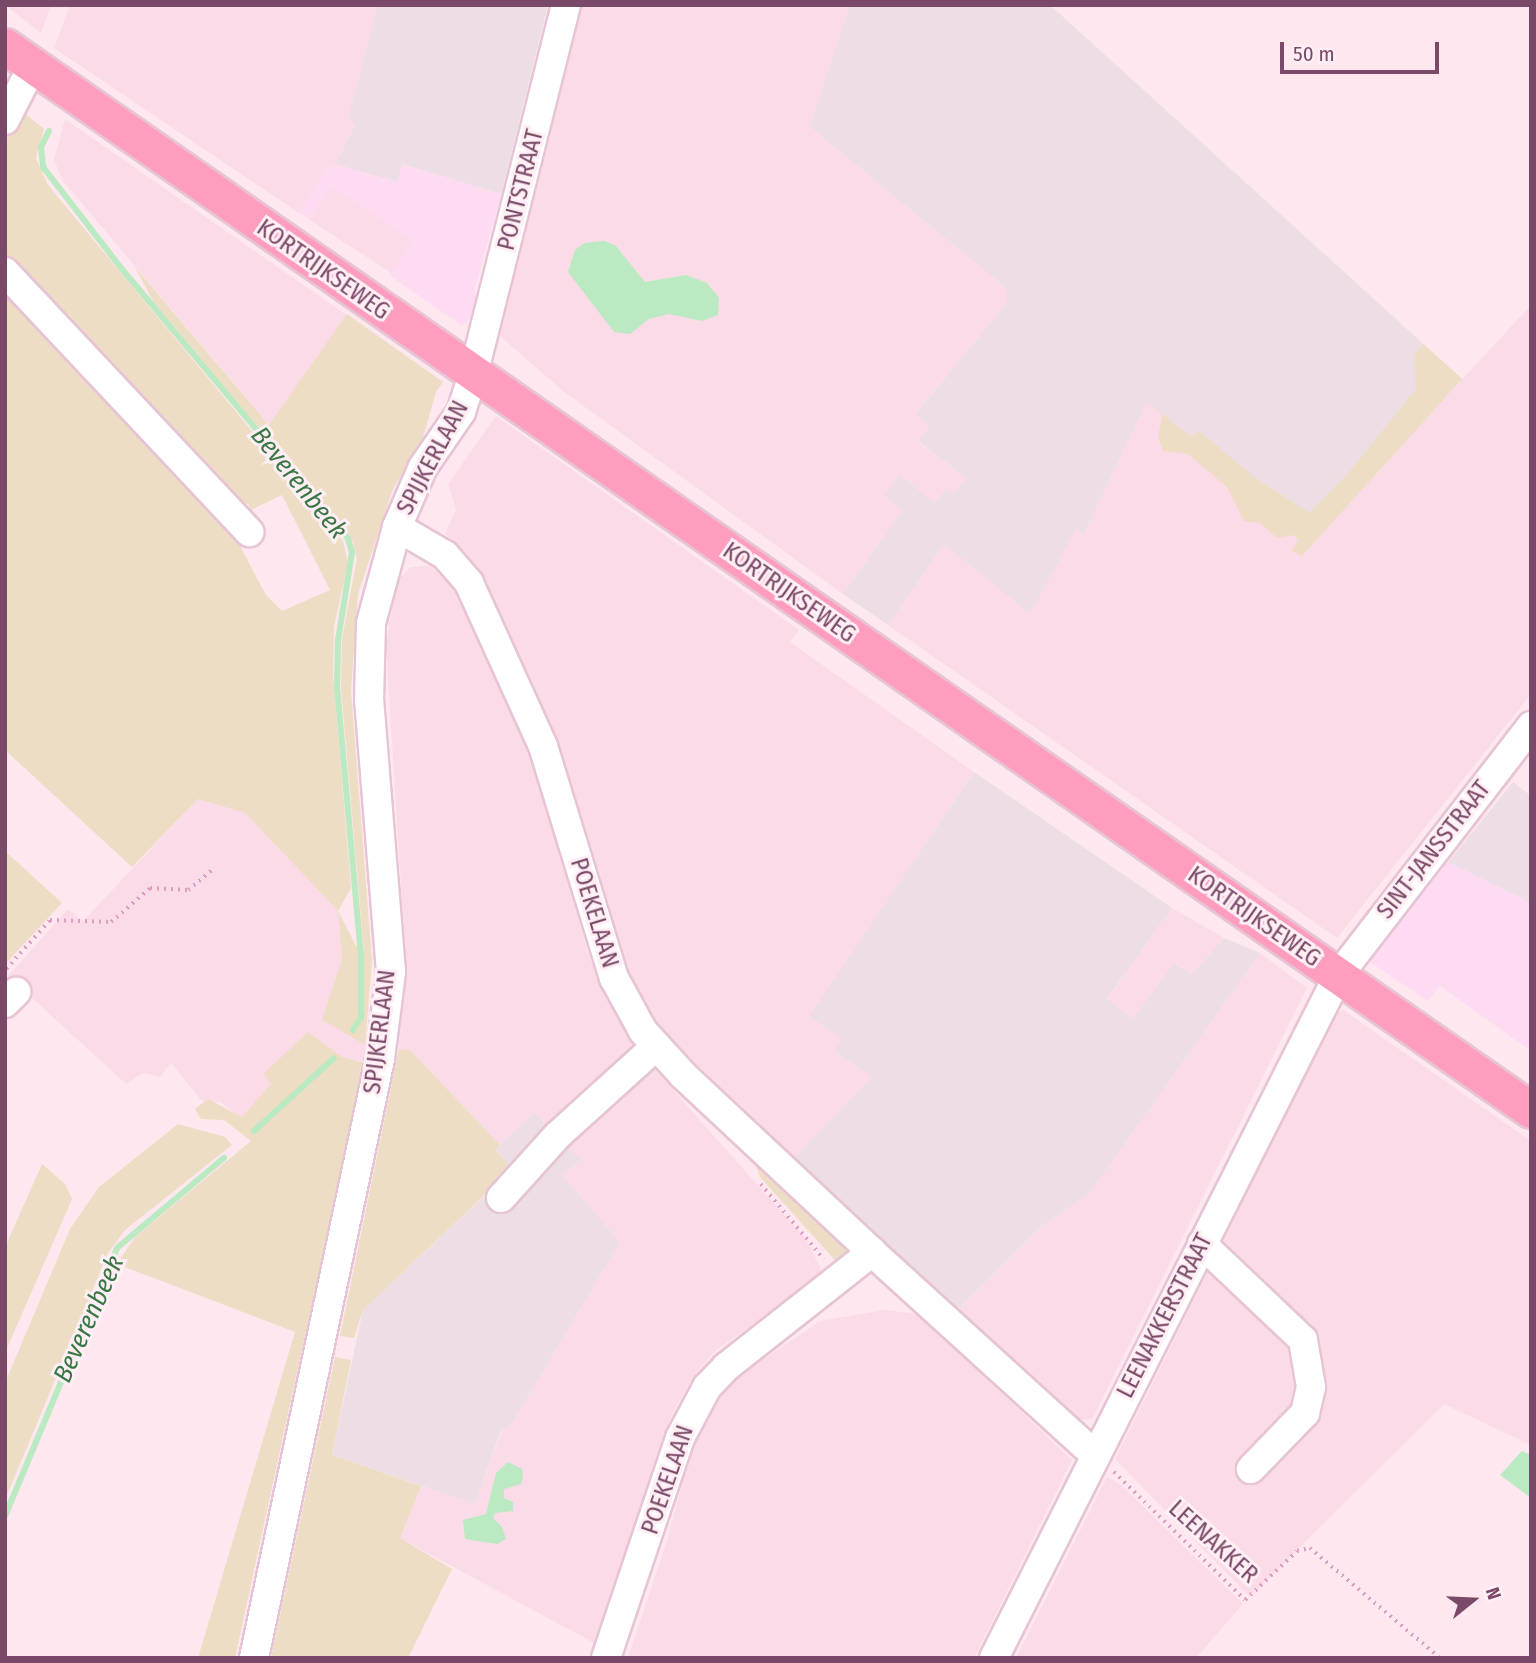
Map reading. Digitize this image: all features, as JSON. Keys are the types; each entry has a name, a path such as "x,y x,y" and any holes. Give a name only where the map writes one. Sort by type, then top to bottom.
{"main road":[{"name":"KORTRIJKSEWEG","path":"5,46 473,375 1531,1110"}],"street":[{"name":"PONTSTRAAT","path":"473,375 566,5"},
{"path":"5,120 40,70"},
{"path":"5,272 249,532"},
{"name":"SPIJKERLAAN","path":"254,1658 380,1059 391,972 369,700 371,623 383,564 397,527 423,467 461,412 473,375"},
{"name":"POEKELAAN","path":"397,527 445,555 469,583 543,746 614,978 656,1046 872,1252 1094,1454"},
{"name":"SINT-JANSSTRAAT","path":"1338,976 1531,726"},
{"name":"LEENAKKERSTRAAT","path":"994,1658 1094,1454 1338,976"},
{"path":"501,1198 558,1135 656,1046"},
{"path":"1202,1244 1303,1340 1311,1387 1305,1413 1251,1469"},
{"name":"POEKELAAN","path":"606,1658 680,1438 707,1387 726,1367 872,1252"}],"path":[{"path":"9,989 50,920 111,922 150,888 188,890 215,867"},
{"name":"LEENAKKER","path":"1094,1454 1245,1600 1297,1552 1310,1548 1440,1658"}],"shaded area":[{"path":"5,5 51,5 41,33"},
{"path":"70,5 378,5 348,118 355,123 335,164 328,166 299,213 54,48"},
{"path":"378,5 548,5 501,194 402,164 397,182 335,164 355,124 348,118"},
{"path":"579,5 850,5 810,127 1006,288 1008,303 916,412 931,426 918,442 966,478 954,494 934,504 900,476 902,511 843,594 563,391 500,336"},
{"path":"850,5 1050,5 1462,379 1317,536 1146,403 1084,534 1076,528 1030,614 944,544 888,625 843,594 902,511 884,495 900,475 934,503 947,489 954,494 966,478 918,441 930,426 916,413 1007,303 1006,288 810,127"},
{"path":"20,110 44,129 36,158 48,185 343,541 348,563 334,626 333,675 351,888 338,911 245,813 198,799 132,867 5,750 5,143","holes":["282,495 330,590 282,611 266,595 241,548 249,539 232,519 248,503 251,510"]},
{"path":"65,119 443,382 436,392 423,437 393,489 371,545 63,181 54,160"},
{"path":"335,164 396,182 401,164 501,194 475,288 476,309 467,322 461,325 389,275 413,240 381,219 331,187 309,219 299,213 328,166"},
{"path":"331,186 414,240 392,273 309,220"},
{"path":"604,241 615,245 645,282 686,275 707,283 719,298 718,315 702,321 669,314 649,319 630,334 614,332 568,272 575,250 585,243"},
{"path":"135,267 269,425 347,314 443,382 436,392 423,437 393,489 358,594 351,691 372,961 365,1045 322,1020 342,959 338,911 356,946 364,951 341,688 342,639 357,558 352,539 153,301"},
{"path":"1531,305 1531,694 1337,938 888,625 944,544 1030,613 1076,527 1084,534 1146,403 1317,536"},
{"path":"1423,344 1462,379 1302,556 1291,551 1298,541 1294,535 1277,538 1260,523 1244,521 1227,487 1188,454 1163,451 1158,436 1163,414 1191,437 1199,431 1258,480 1310,513 1349,472 1416,389 1414,355"},
{"path":"496,416 799,630 790,642 974,772 810,1015 843,1039 834,1051 872,1077 795,1157 672,1041 635,990 549,720 475,565 445,533 456,510 448,484"},
{"path":"430,566 459,593 528,744 587,950 605,997 635,1048 550,1127 535,1112 500,1145 410,1050 399,1049 405,952 386,646 396,581 411,567"},
{"path":"974,772 1172,908 1107,999 1133,1019 1174,963 1192,974 1224,938 1260,953 1089,1194 1040,1227 957,1311 795,1157 872,1077 834,1051 842,1039 809,1016"},
{"path":"1513,782 1531,796 1531,903 1448,862"},
{"path":"198,799 245,813 338,911 342,959 322,1020 365,1045 364,1063 342,1057 264,1075 271,1084 242,1118 220,1102 202,1101 171,1063 160,1077 143,1073 126,1084 8,976 68,909 83,921"},
{"path":"5,851 62,903 6,963 5,963"},
{"path":"1448,862 1531,903 1531,1051 1440,986 1428,1001 1370,962"},
{"path":"1172,908 1224,938 1192,974 1175,963 1133,1019 1107,1000"},
{"path":"1260,953 1307,988 1092,1419 1073,1421 957,1311 1040,1227 1089,1194"},
{"path":"1343,1010 1531,1141 1531,1445 1444,1404 1250,1597 1115,1459 1337,1012"},
{"path":"308,1032 342,1057 364,1063 235,1658 198,1658 295,1332 117,1264 135,1237 251,1141 224,1120 201,1119 195,1109 208,1099 242,1117 271,1084 263,1074"},
{"path":"635,1048 656,1071 600,1111 566,1145 580,1160 562,1175 620,1242 509,1428 501,1430 475,1504 332,1455 363,1310 512,1170 496,1149 535,1112 549,1127"},
{"path":"399,1049 410,1050 500,1145 496,1150 512,1169 363,1310 354,1338 340,1336"},
{"path":"656,1071 806,1239 822,1271 819,1279 715,1351 694,1375 672,1414 596,1644 400,1538 421,1486 475,1504 502,1430 509,1428 620,1242 562,1175 566,1145 600,1111"},
{"path":"178,1124 225,1137 232,1145 125,1230 108,1253 5,1500 5,1383 70,1229 99,1187"},
{"path":"752,1152 848,1246 842,1268 760,1177"},
{"path":"42,1164 65,1184 72,1199 5,1353 5,1247"},
{"path":"885,1310 918,1314 1072,1460 974,1658 628,1658 666,1544 698,1425 719,1390 820,1321"},
{"path":"335,1357 351,1360 332,1455 421,1486 400,1538 452,1569 408,1658 271,1658"},
{"path":"1522,1451 1531,1455 1531,1498 1500,1475"},
{"path":"508,1462 522,1469 523,1477 521,1484 504,1489 504,1498 513,1502 513,1511 495,1513 493,1518 502,1527 506,1539 497,1544 465,1539 463,1520 486,1514 496,1473"},
{"path":"1107,1477 1120,1484 1243,1604 1196,1658 1016,1658"}],"waterway":[{"name":"Beverenbeek","path":"49,131 41,147 43,167 121,268 348,539 352,552 338,640 337,687 361,958 361,1017 353,1030"},
{"name":"Beverenbeek","path":"254,1131 334,1058"},
{"name":"Beverenbeek","path":"5,1516 117,1248 224,1158"}]}
